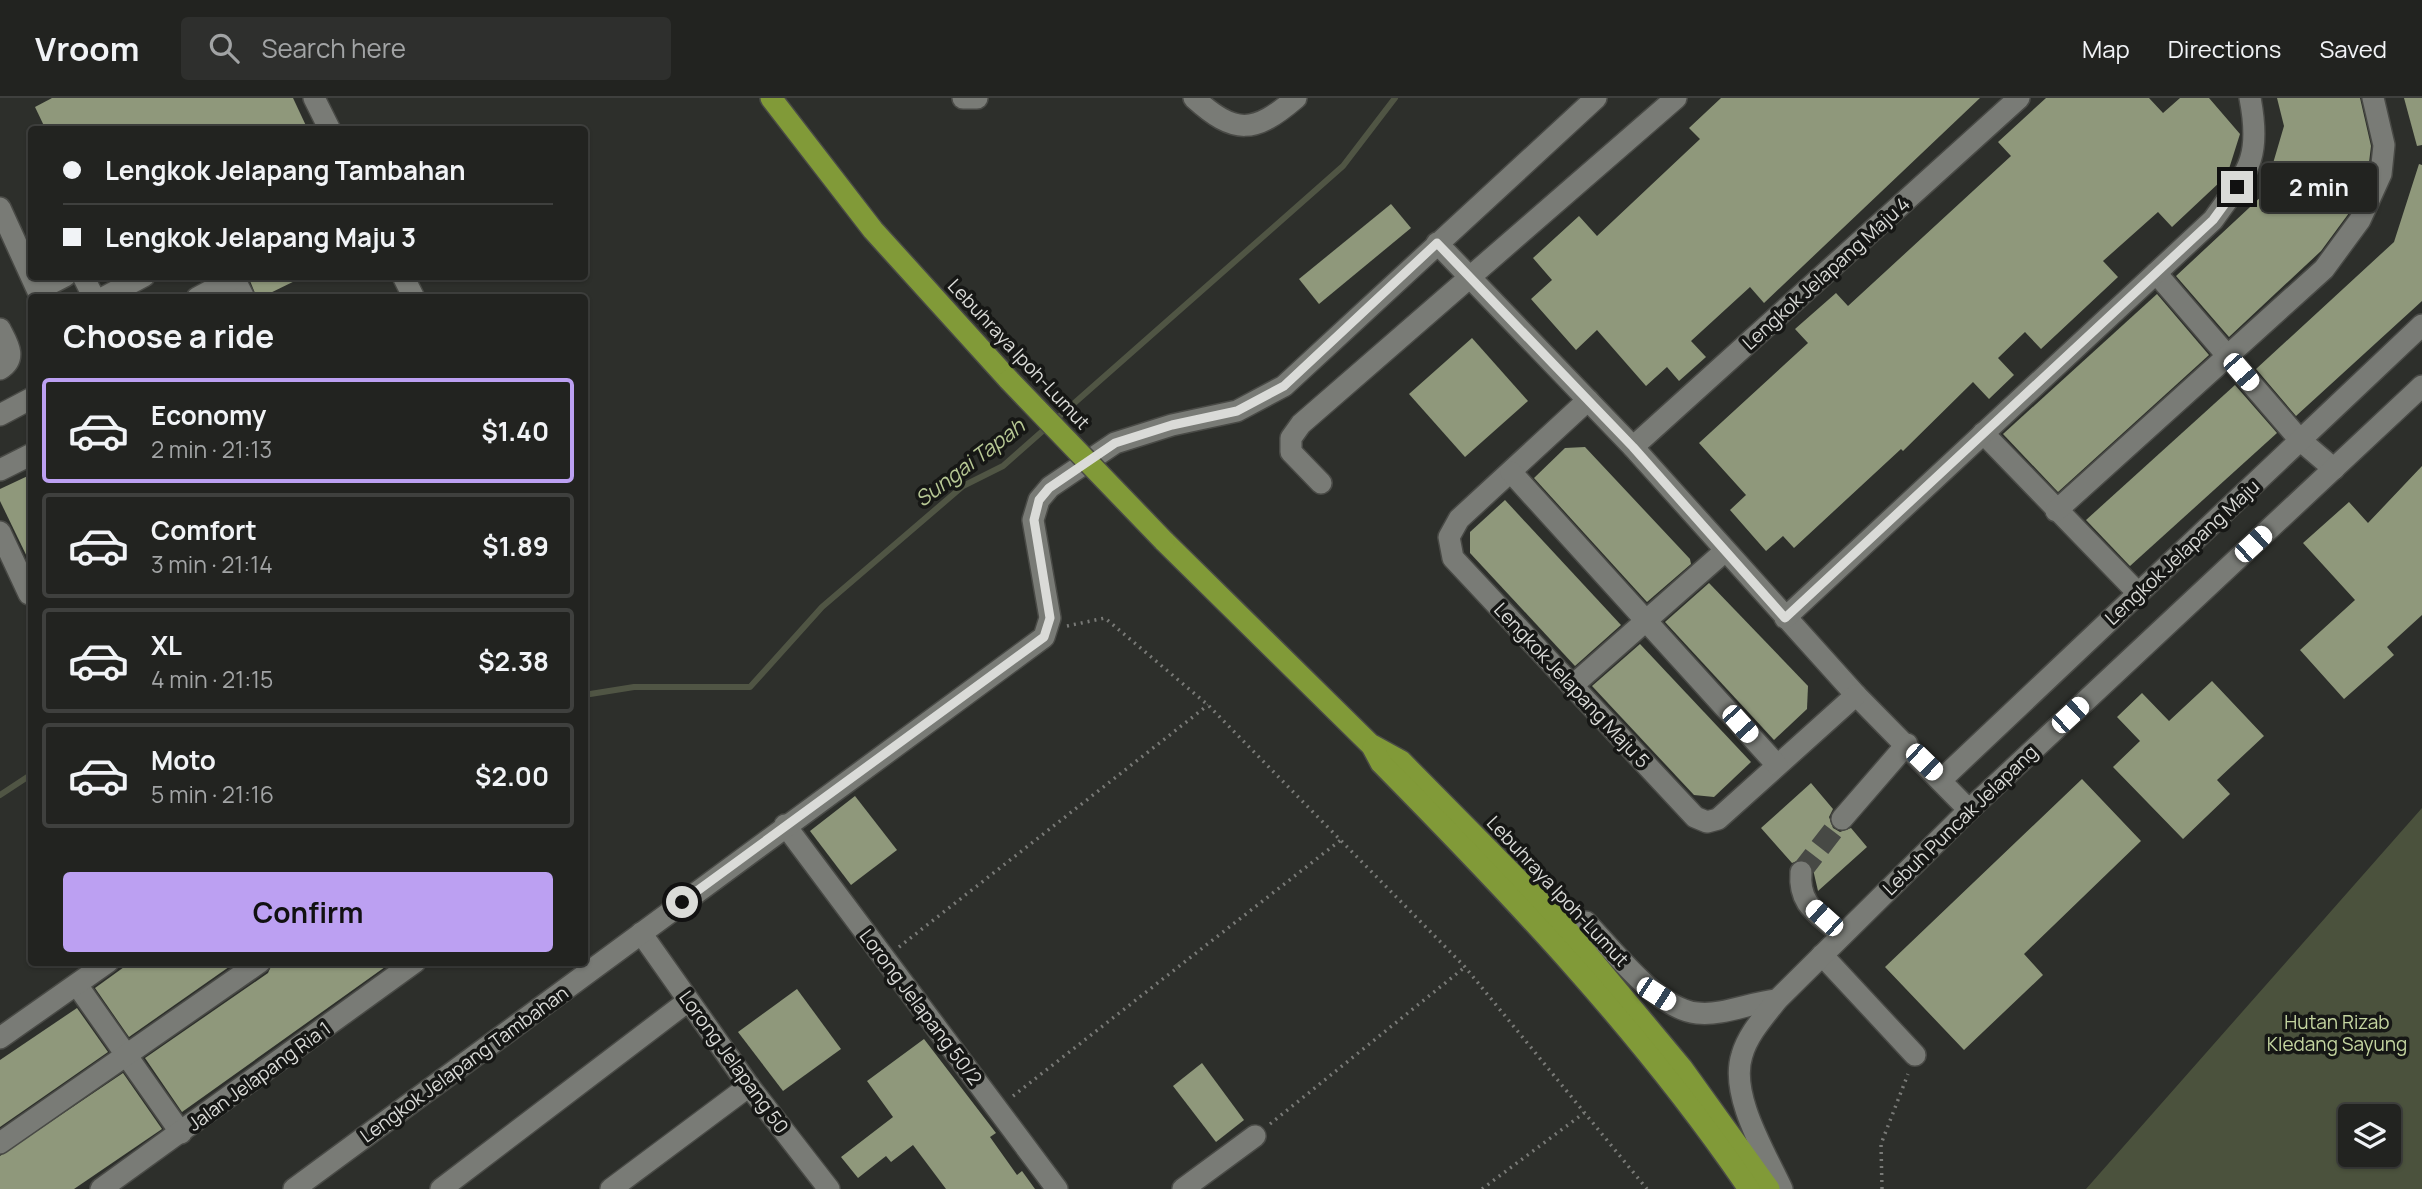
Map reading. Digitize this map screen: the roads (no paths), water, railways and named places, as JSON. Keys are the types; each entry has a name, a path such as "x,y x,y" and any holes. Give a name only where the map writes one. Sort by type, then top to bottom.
{"highway":[{"name":"Lebuhraya Ipoh-Lumut","path":"771,98 873,230 1009,380 1164,541 1370,744 1401,761 1563,925 1682,1068 1769,1189"},
{"name":"Lebuhraya Ipoh-Lumut","path":"1370,744 1381,764 1535,921 1605,1002 1749,1189"}],"street":[{"path":"314,98 328,126"},
{"path":"963,98 976,98"},
{"path":"1194,98 1217,119 1244,126 1271,120 1296,98"},
{"path":"1596,98 1437,243 1633,447 1856,695 1942,779 1969,810"},
{"path":"1321,483 1291,452 1291,438 1301,424 1445,297 1473,278 1676,98"},
{"name":"Lengkok Jelapang Maju 4","path":"1633,447 2019,98"},
{"path":"1785,618 2213,220 2249,170 2257,131 2250,98"},
{"path":"2056,511 2324,269 2360,220 2381,174 2384,145 2373,98"},
{"path":"0,208 28,270"},
{"name":"Lengkok Jelapang Tambahan","path":"294,1189 785,825 1044,637 1050,618 1034,520 1039,500 1049,488 1115,443 1172,425 1237,411 1284,386 1437,243"},
{"path":"2155,273 2300,440 2334,469"},
{"path":"39,294 59,280"},
{"path":"110,294 137,280"},
{"path":"204,294 228,280"},
{"name":"Lengkok Jelapang Maju","path":"1942,779 2422,325"},
{"path":"0,329 11,351 9,360 0,369"},
{"name":"Lebuh Puncak Jelapang","path":"1782,1189 1747,1115 1741,1092 1741,1057 1754,1031 1777,1000 1969,810 2422,386"},
{"path":"0,415 28,400"},
{"name":"Lengkok Jelapang Maju 5","path":"1588,400 1460,519 1449,537 1453,558 1695,817 1707,822 1718,819 1856,695"},
{"path":"1983,433 2138,593"},
{"path":"0,470 28,456"},
{"path":"1511,472 1777,765"},
{"path":"0,532 28,592"},
{"path":"1572,686 1726,551"},
{"path":"1842,819 1907,744"},
{"name":"Lorong Jelapang 50/2","path":"785,825 883,960 1057,1189"},
{"path":"1801,872 1800,892 1805,901 1842,935"},
{"path":"1563,925 1586,922 1656,994 1674,1006 1697,1013 1777,1000"},
{"name":"Lorong Jelapang 50","path":"641,933 749,1086 829,1189"},
{"path":"1822,955 1915,1055"},
{"path":"0,1038 103,966"},
{"path":"0,1143 254,966"},
{"name":"Jalan Jelapang Ria 1","path":"101,1189 410,966"},
{"path":"77,985 181,1133"},
{"path":"441,1189 688,1000"},
{"path":"611,1189 749,1086"},
{"path":"1183,1189 1255,1136"}],"waterway":[{"name":"Sungai Tapah","path":"588,694 634,687 750,687 822,607 963,486 1003,466 1343,166 1395,98"},
{"name":"Sungai Tapah","path":"0,795 28,777"}],"tunnel":[{"path":"1801,872 1842,819"}],"park label":[{"name":"Hutan Rizab Kledang Sayung","path":"2337,1033"}]}
